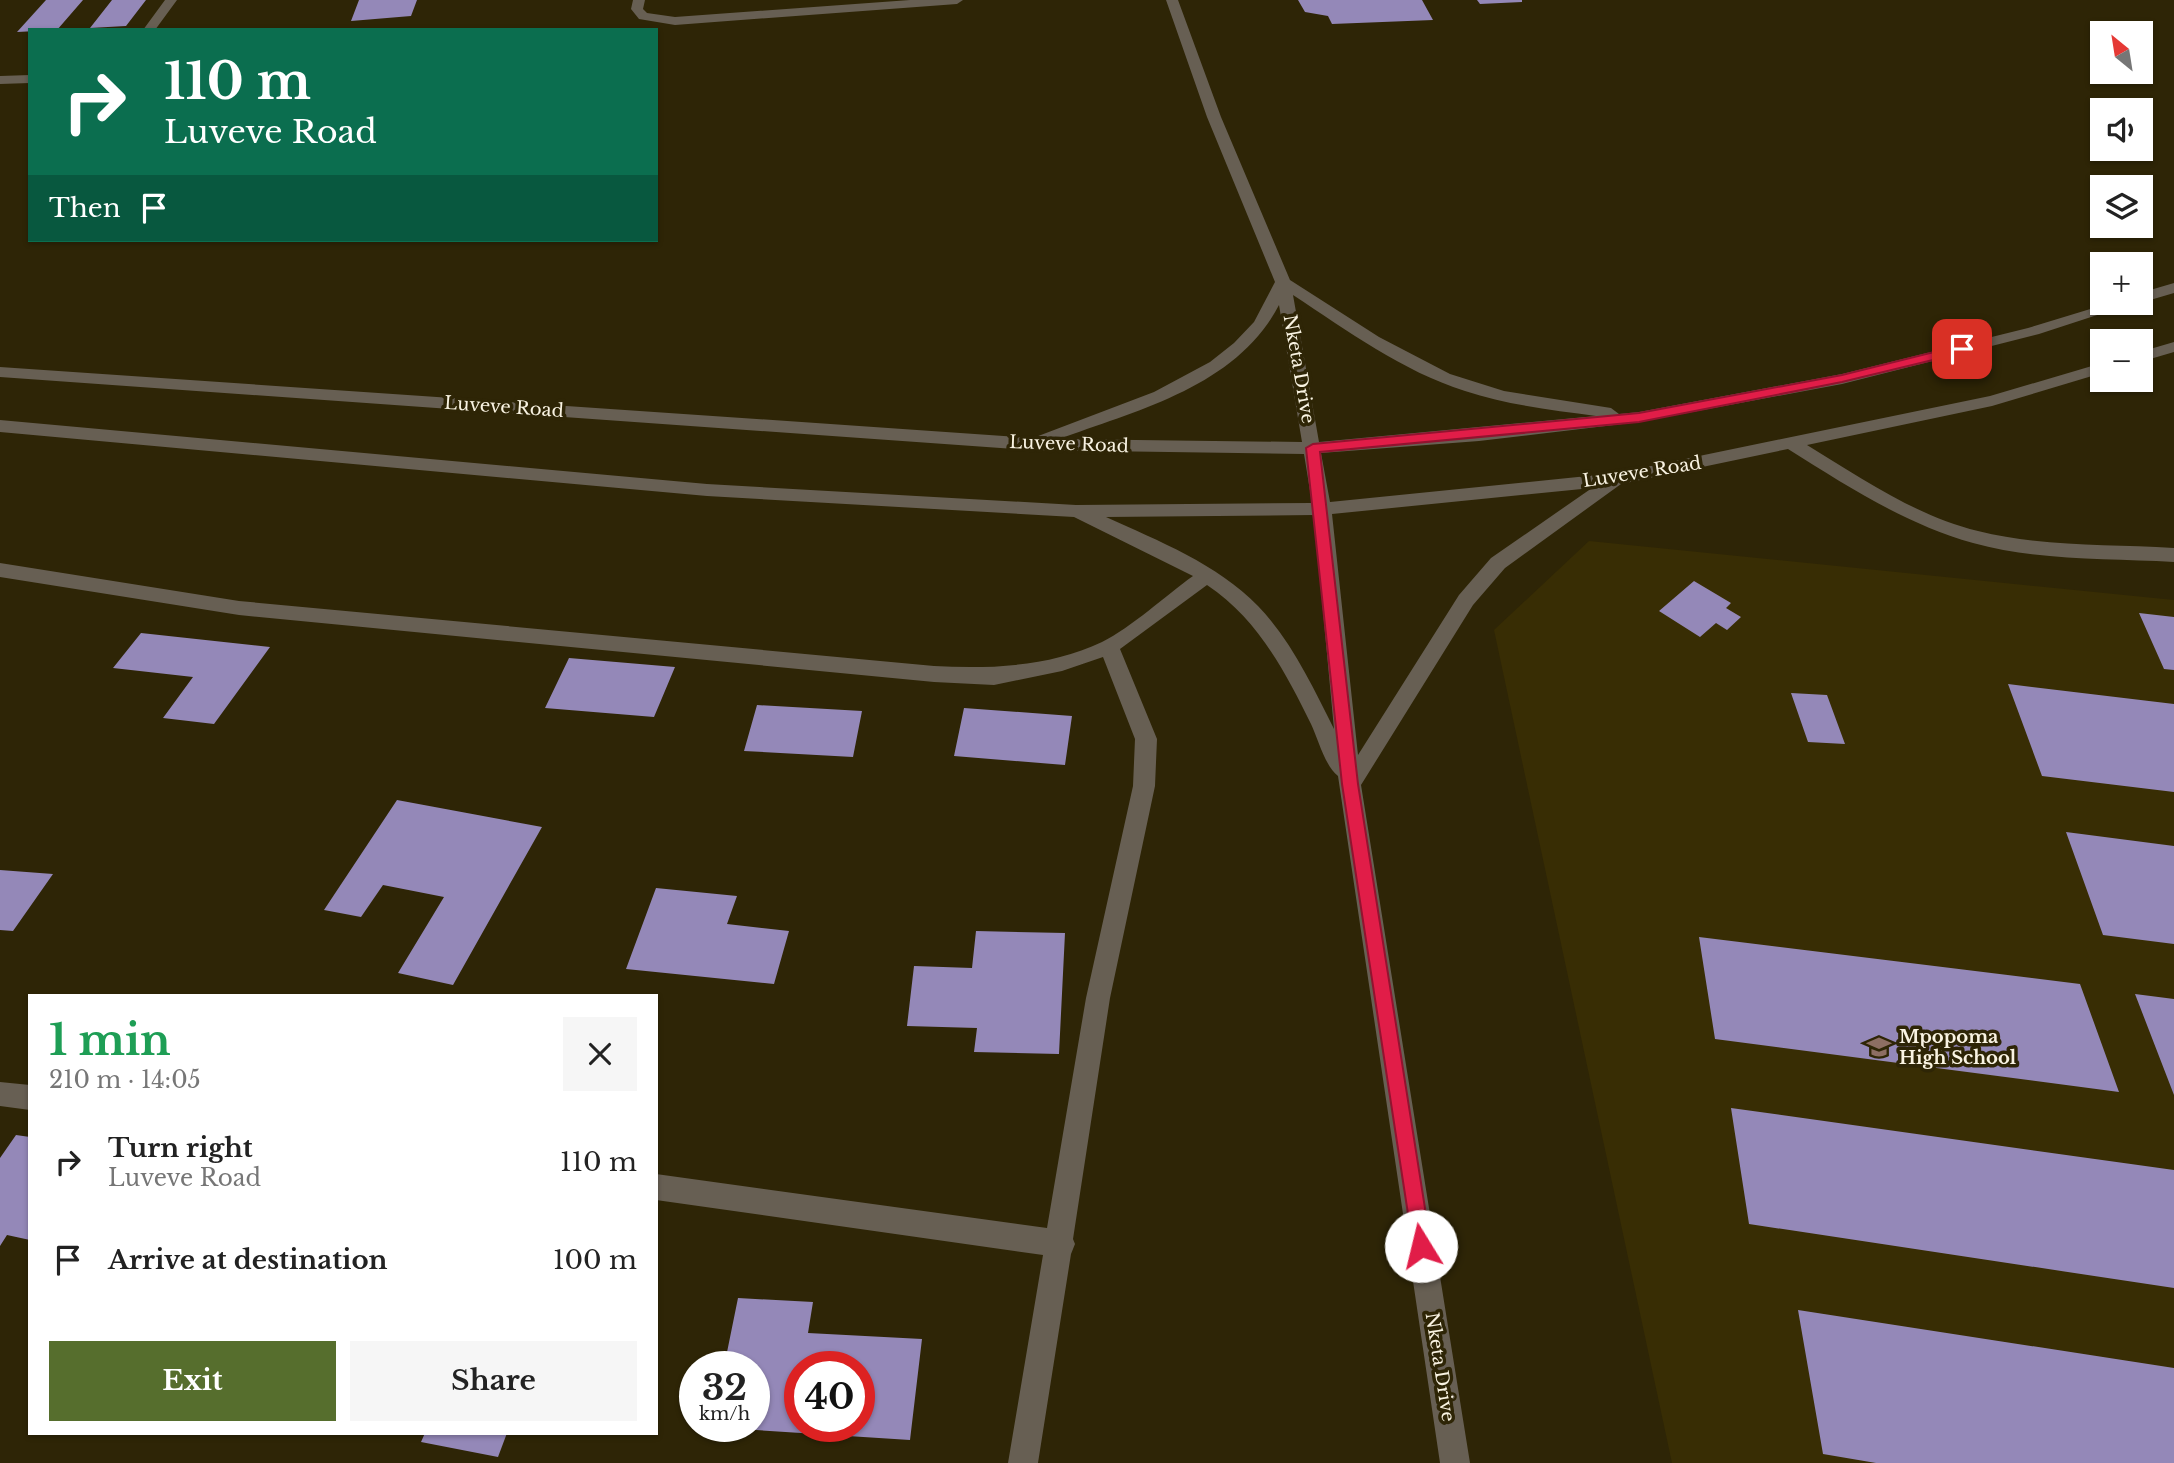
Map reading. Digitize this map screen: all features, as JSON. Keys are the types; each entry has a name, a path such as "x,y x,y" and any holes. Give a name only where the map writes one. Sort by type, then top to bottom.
{"street":[{"path":"150,28 171,0"},
{"path":"639,0 638,9 643,16 675,21 957,0"},
{"name":"Nketa Drive","path":"1172,0 1214,117 1283,282 1322,509 1350,784 1455,1463"},
{"path":"0,80 28,79"},
{"path":"1030,444 1160,395 1223,362 1260,325 1283,282 1429,371 1471,387 1513,398 1639,418"},
{"path":"2153,294 2174,288"},
{"name":"Luveve Road","path":"0,372 1030,444 1313,448 1639,418 1842,379 2033,331 2090,314"},
{"path":"2153,353 2174,347"},
{"name":"Luveve Road","path":"0,426 707,490 1076,511 1322,509 1617,479 1794,445 1992,401 2090,372"},
{"path":"1794,445 1889,503 1938,524 1990,540 2174,555"},
{"path":"1350,784 1434,655 1466,600 1498,563 1617,479"},
{"path":"1076,511 1142,541 1206,576 1238,598 1271,638 1305,692 1350,784"},
{"path":"0,570 239,608 934,674 994,677 1062,663 1109,647 1206,576"},
{"path":"1023,1463 1098,998 1144,786 1146,739 1109,647"},
{"path":"0,1094 28,1098"},
{"path":"658,1187 1060,1244"}],"shaded area":[{"name":"Mpopoma High School","path":"1589,541 2174,600 2174,1463 1672,1463 1494,630"}],"building":[{"path":"46,0 83,0 59,28 28,28 28,31 17,32"},
{"path":"112,0 146,0 126,26 90,28"},
{"path":"359,0 417,0 411,16 351,21"},
{"path":"1298,0 1422,0 1433,20 1332,24 1328,16 1305,12"},
{"path":"1477,0 1522,0 1522,2 1480,4"},
{"path":"1694,581 1731,603 1726,608 1741,617 1727,630 1716,623 1700,637 1659,611"},
{"path":"2139,613 2174,617 2174,670 2164,669"},
{"path":"141,633 270,647 214,724 163,718 193,677 113,668"},
{"path":"569,658 675,667 654,717 545,708"},
{"path":"2008,684 2174,704 2174,792 2042,776"},
{"path":"1791,693 1827,695 1845,744 1808,742"},
{"path":"757,705 862,711 853,757 744,751"},
{"path":"964,708 1072,716 1065,765 954,756"},
{"path":"397,800 542,827 453,985 398,973 444,897 383,885 361,917 324,910"},
{"path":"2066,832 2174,846 2174,944 2103,935"},
{"path":"0,870 53,874 13,931 0,930"},
{"path":"656,888 737,896 727,924 789,931 774,984 626,969"},
{"path":"976,931 1065,933 1059,1054 974,1052 977,1028 907,1026 914,966 972,968"},
{"path":"1699,937 2080,984 2119,1092 1715,1039"},
{"path":"2135,994 2174,999 2174,1095"},
{"path":"1731,1108 2174,1170 2174,1288 1749,1224"},
{"path":"16,1135 28,1137 28,1240 7,1235 0,1246 0,1158"},
{"path":"738,1298 813,1302 808,1333 922,1339 910,1440 875,1438 875,1351 784,1351 784,1432 770,1431 770,1351 727,1351"},
{"path":"1798,1310 2174,1368 2174,1463 1876,1463 1823,1454"},
{"path":"424,1435 506,1435 498,1457 421,1442"}],"place":[{"name":"Mpopoma High School","path":"1879,1047"}],"route":[{"path":"1421,1246 1350,784 1322,509 1313,448 1479,435 1639,418 1842,379 1962,349"}]}
